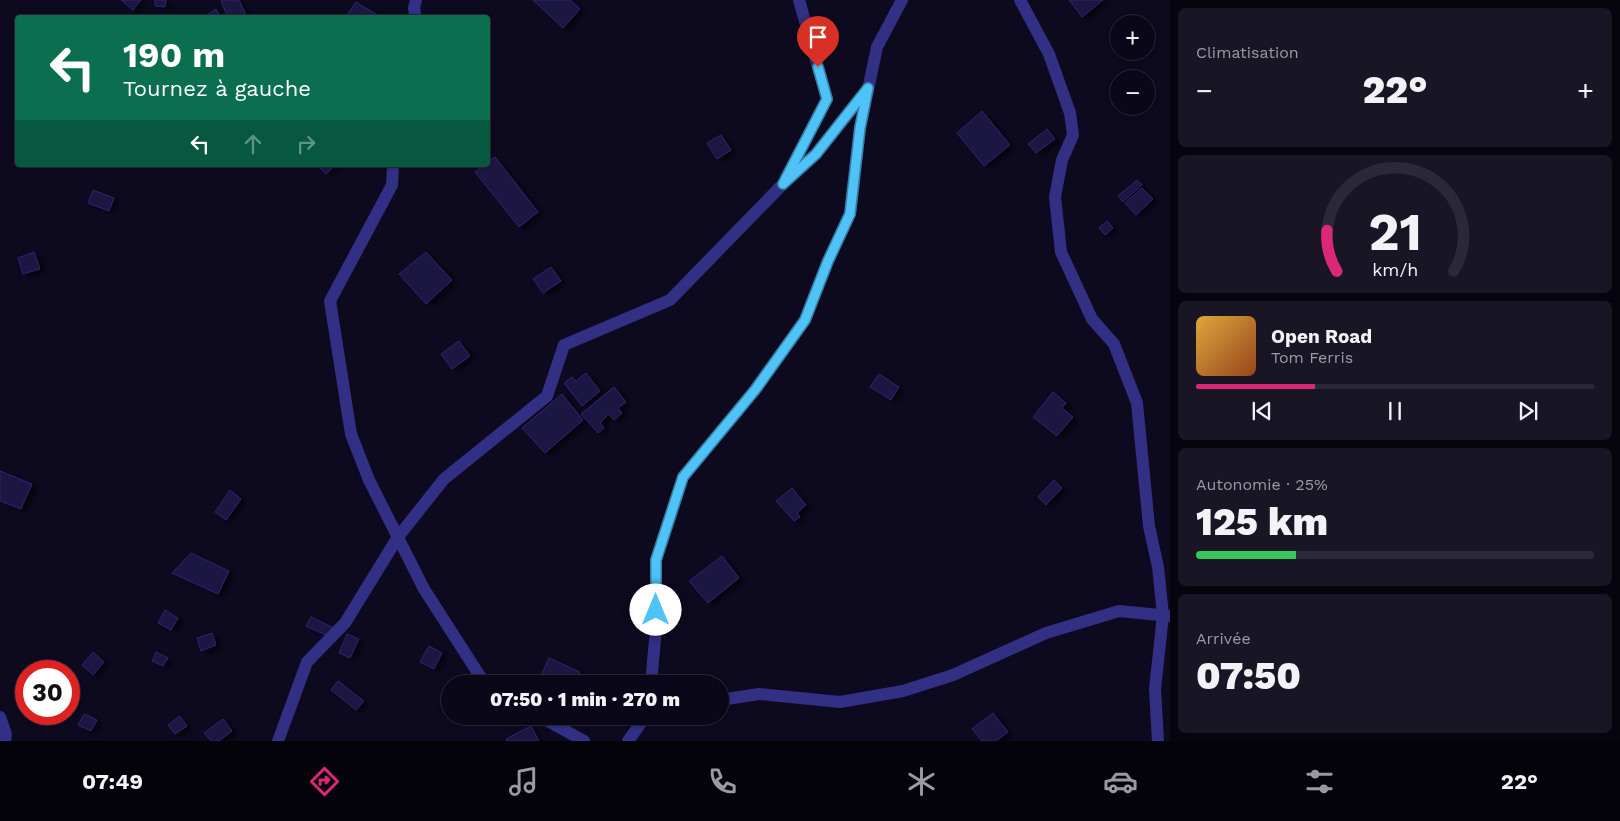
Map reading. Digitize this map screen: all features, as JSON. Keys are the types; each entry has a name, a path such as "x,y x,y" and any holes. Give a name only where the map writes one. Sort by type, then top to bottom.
{"street":[{"path":"415,15 414,8 416,0"},
{"path":"783,184 827,99 800,0"},
{"path":"652,675 656,628 656,560 683,477 755,390 805,320 828,261 850,214 860,128 877,47 902,0"},
{"path":"1020,0 1049,54 1070,113 1073,135 1062,160 1054,197 1061,252 1092,319 1114,344 1137,403 1149,526 1167,616 1155,689 1158,741"},
{"path":"278,741 307,662 345,623 398,537 444,479 547,396 564,344 670,300 783,184 816,154 868,88"},
{"path":"393,167 392,185 330,301 351,434 369,480 424,589 479,675"},
{"path":"729,699 759,694 840,702 902,691 953,675 1046,633 1119,611 1167,616"},
{"path":"0,717 6,734 5,741"},
{"path":"555,725 584,741"},
{"path":"628,741 640,725"}],"building":[{"path":"121,0 141,0 133,10"},
{"path":"155,0 166,0 165,7 155,6"},
{"path":"239,0 246,15 227,15 221,1"},
{"path":"533,0 570,0 580,9 563,28"},
{"path":"1069,0 1103,0 1082,17"},
{"path":"356,2 378,15 350,15 348,14"},
{"path":"216,9 219,15 207,15"},
{"path":"982,111 1010,145 984,166 957,133"},
{"path":"1047,129 1055,139 1036,153 1028,144"},
{"path":"721,135 731,150 717,159 707,143"},
{"path":"495,157 538,212 519,227 475,172 481,167 490,167 490,161"},
{"path":"319,167 333,167 326,174"},
{"path":"1137,180 1142,185 1123,202 1118,196"},
{"path":"1142,188 1153,199 1136,215 1125,203"},
{"path":"93,190 114,198 109,211 88,203"},
{"path":"1107,221 1113,228 1105,235 1099,228"},
{"path":"34,252 40,269 23,274 18,258"},
{"path":"426,252 452,280 426,304 399,274"},
{"path":"551,267 561,281 543,293 533,279"},
{"path":"459,341 470,356 452,369 441,354"},
{"path":"586,373 600,391 582,406 564,383 572,377 576,381"},
{"path":"879,374 899,387 891,400 870,387"},
{"path":"614,387 626,402 618,408 622,413 614,420 609,414 600,423 604,428 598,433 581,414"},
{"path":"1053,392 1066,403 1062,408 1073,417 1057,436 1033,417"},
{"path":"562,394 583,420 545,453 522,428"},
{"path":"0,471 32,484 21,509 0,501"},
{"path":"1054,480 1062,488 1046,505 1038,497"},
{"path":"792,488 806,505 797,513 800,517 794,521 776,501"},
{"path":"230,490 241,499 226,520 215,512"},
{"path":"191,553 229,571 218,594 172,573"},
{"path":"722,556 739,578 708,603 689,581"},
{"path":"165,610 178,618 171,630 158,623"},
{"path":"311,617 332,627 328,636 306,626"},
{"path":"212,633 216,645 201,651 197,638"},
{"path":"347,634 359,639 350,658 339,653"},
{"path":"429,646 442,653 434,669 420,662"},
{"path":"93,652 104,662 93,675 82,665"},
{"path":"156,652 168,658 163,666 152,661"},
{"path":"549,658 580,672 579,675 541,675"},
{"path":"338,681 364,701 356,710 331,690"},
{"path":"993,713 1008,732 996,741 982,741 972,729"},
{"path":"84,714 97,720 91,731 78,725 80,725"},
{"path":"180,716 187,726 175,734 168,725"},
{"path":"223,719 232,731 219,741 211,741 204,733"},
{"path":"531,726 539,741 507,741 506,739"}],"route":[{"path":"656,610 656,560 683,477 755,390 805,320 828,261 850,214 860,128 868,88 816,154 783,184 827,99 818,67"}]}
